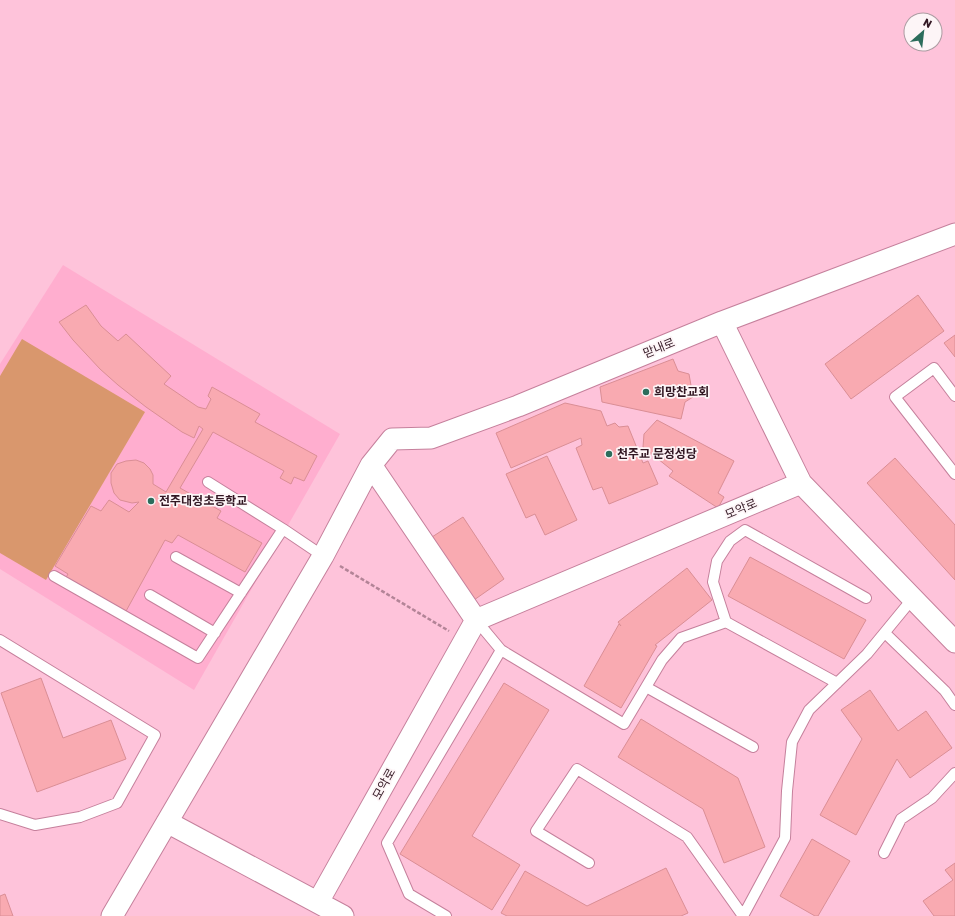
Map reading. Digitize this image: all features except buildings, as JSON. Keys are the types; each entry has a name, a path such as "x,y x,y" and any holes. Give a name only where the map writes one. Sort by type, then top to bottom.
{"street":[{"name":"맏내로","path":"112,916 323,556 371,465 392,439 431,438 518,406 722,322 955,234"},
{"path":"722,322 801,483 955,642"},
{"path":"371,465 476,620"},
{"name":"모악로","path":"318,902 476,620 801,483"},
{"path":"167,822 343,916"}],"lane":[{"path":"955,396 934,368 895,397 955,474"},
{"path":"208,482 323,556"},
{"path":"54,576 198,658 283,529"},
{"path":"836,683 726,622 713,582 717,561 730,541 745,530 866,598"},
{"path":"176,557 241,593"},
{"path":"150,595 215,633"},
{"path":"589,863 536,831 577,769 687,837 743,916 785,838 787,791 792,742 809,710 867,654 913,598"},
{"path":"476,620 501,650 624,724 662,660 681,638 726,622"},
{"path":"885,633 945,691 955,705"},
{"path":"0,640 155,735 116,803 80,817 35,825 0,814"},
{"path":"446,916 409,894 387,843 501,650"},
{"path":"646,687 753,747"},
{"path":"884,853 901,819 932,798 955,773"}],"path":[{"path":"323,556 464,641"}],"shaded area":[{"name":"전주대정초등학교","path":"63,265 340,434 194,690 0,569 0,364"},
{"path":"22,339 145,412 46,580 0,553 0,376"}],"place":[{"name":"희망찬교회","path":"646,392"},
{"name":"천주교 문정성당","path":"609,454"},
{"name":"전주대정초등학교","path":"151,501"}]}
